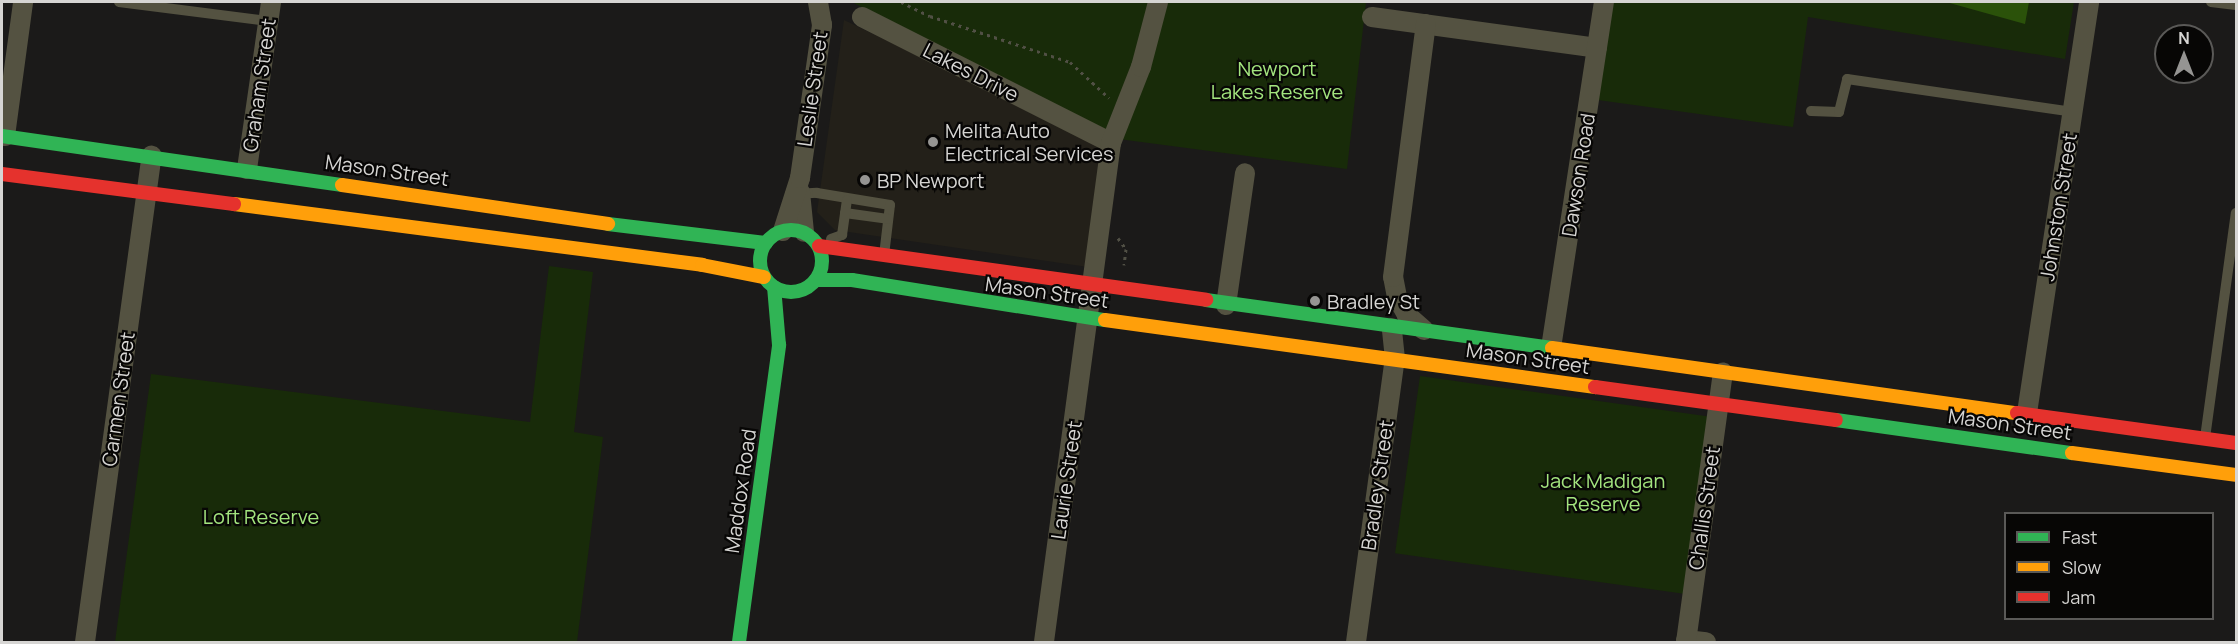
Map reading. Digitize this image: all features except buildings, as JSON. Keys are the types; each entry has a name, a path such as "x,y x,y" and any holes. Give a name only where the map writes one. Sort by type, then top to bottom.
{"street":[{"path":"3,136 23,2"},
{"name":"Graham Street","path":"247,169 271,2"},
{"name":"Leslie Street","path":"783,231 798,188 822,25 818,2"},
{"path":"1094,286 1111,143 1125,114 1158,2"},
{"name":"Dawson Road","path":"1551,348 1604,2"},
{"name":"Johnston Street","path":"2027,413 2089,2"},
{"name":"Lakes Drive","path":"862,17 1111,143"},
{"path":"1372,17 1598,48"},
{"path":"1426,24 1393,278 1396,297 1407,315 1428,333"},
{"name":"Mason Street","path":"3,136 247,169 710,239 766,243"},
{"name":"Carmen Street","path":"86,642 152,156"},
{"path":"1226,305 1245,173"},
{"path":"2,174 702,265 800,291 816,280 822,264 813,241 783,231 766,243 760,260 769,282"},
{"name":"Leslie Street","path":"798,188 813,241"},
{"name":"Mason Street","path":"813,241 884,258 2236,442"},
{"name":"Mason Street","path":"816,280 863,281 891,290 1088,318 2236,475"},
{"name":"Maddox Road","path":"769,282 779,345"},
{"name":"Laurie Street","path":"1044,642 1094,286"},
{"name":"Maddox Road","path":"739,642 779,345 800,291"},
{"name":"Bradley Street","path":"1356,642 1395,359 1392,328"},
{"name":"Challis Street","path":"1693,642 1722,373"}],"lane":[{"path":"119,2 268,21"},
{"path":"2211,2 2236,5"},
{"path":"1811,111 1839,112 1847,79 2073,112"},
{"path":"798,188 847,200 890,205 884,258"},
{"path":"813,241 842,235 847,200"},
{"path":"845,213 888,219"},
{"path":"2205,438 2236,213"}],"path":[{"path":"901,2 930,16 1070,62 1125,114"}],"shaded area":[{"path":"844,20 1103,144 1088,267 835,230 817,212"}],"green space":[{"name":"Newport Lakes Reserve","path":"852,2 1366,2 1347,169 1111,138"},
{"path":"1611,2 2074,2 2065,59 1808,17 1793,127 1598,100"},
{"path":"1946,2 2029,2 2025,24"},
{"name":"Loft Reserve","path":"549,266 593,272 574,432 603,437 577,642 115,642 151,374 530,422"},
{"name":"Jack Madigan Reserve","path":"1420,376 1714,417 1689,595 1395,553"}],"traffic: fast":[{"path":"2,136 342,185"},
{"path":"608,224 766,243"},
{"path":"785,230 797,230 813,239 820,249 822,261 820,273 813,283 797,292 785,292 774,287 765,278 760,267 760,255 765,244 774,235 785,230"},
{"path":"816,280 852,280 1105,320"},
{"path":"739,642 779,345 774,287"},
{"path":"1206,300 1552,348"},
{"path":"1836,420 2072,453"}],"traffic: slow":[{"path":"342,185 608,224"},
{"path":"234,204 702,265 764,277"},
{"path":"1105,320 1595,387"},
{"path":"1552,348 2017,413"},
{"path":"2072,453 2236,475"}],"traffic: jam":[{"path":"2,174 234,204"},
{"path":"819,246 1206,300"},
{"path":"1595,387 1836,420"},
{"path":"2017,413 2236,443"}],"place":[{"name":"Melita Auto Electrical Services","path":"933,142"},
{"name":"BP Newport","path":"865,180"},
{"name":"Bradley St","path":"1315,301"}]}
